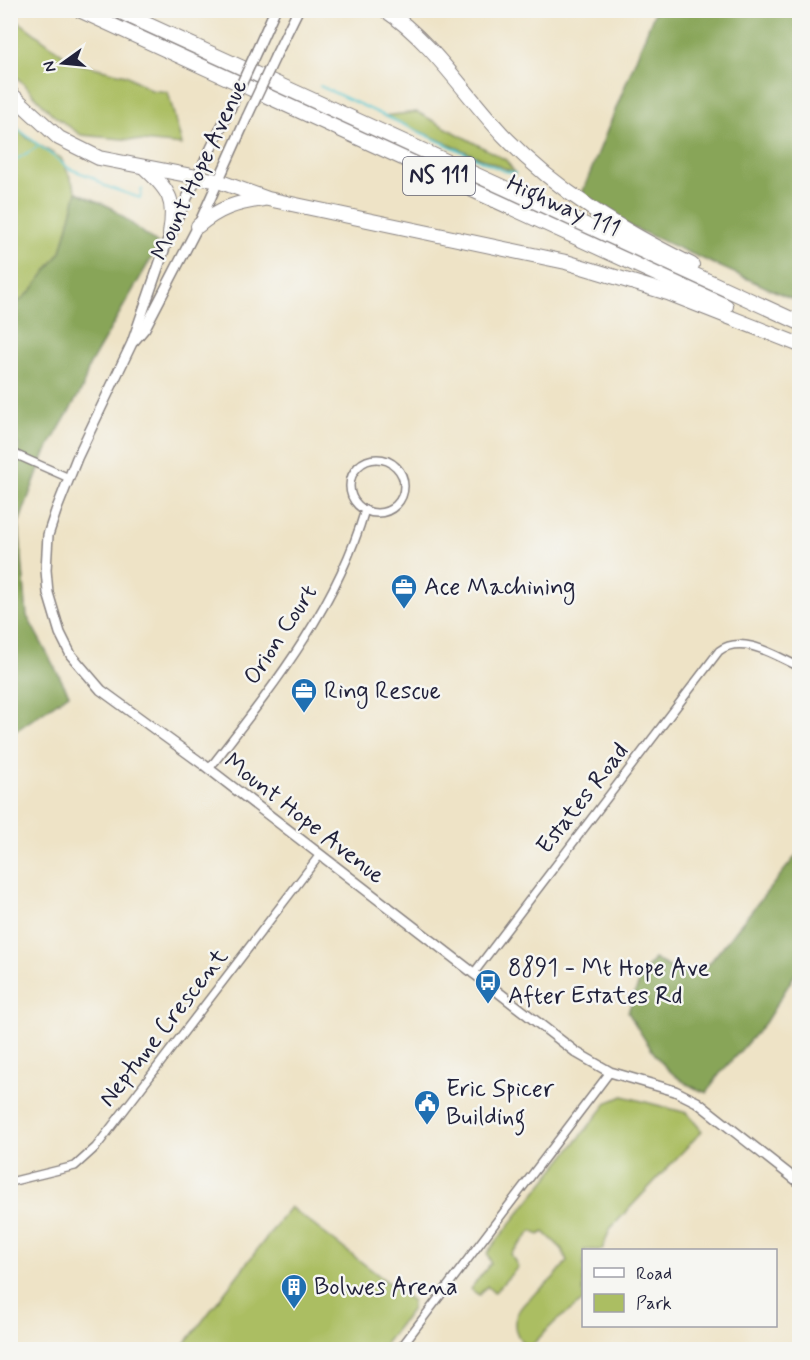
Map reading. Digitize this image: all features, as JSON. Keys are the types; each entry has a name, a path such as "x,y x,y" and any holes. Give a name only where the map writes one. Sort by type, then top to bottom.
{"highway":[{"name":"Highway 111","path":"79,10 800,340"},
{"name":"Highway 111","path":"116,10 800,323"},
{"path":"385,10 415,34 518,150 566,192 642,239 800,317"},
{"path":"10,93 46,127 72,146 99,158 218,181 268,199 586,267 668,293 800,345"},
{"path":"145,168 169,195 173,213 170,233"},
{"path":"198,226 215,211 227,206 268,199"}],"street":[{"name":"Mount Hope Avenue","path":"275,10 170,233 132,343 69,478 51,527 47,552 48,593 60,633 71,655 101,690 209,769 577,1053 610,1072 675,1091 697,1102 800,1183"},
{"name":"Mount Hope Avenue","path":"132,343 145,328 198,226 298,10"},
{"path":"10,452 69,478"},
{"path":"385,460 401,473 404,493 391,510 373,514 365,510 352,498 351,477 365,461 385,460"},
{"name":"Orion Court","path":"209,769 279,676 318,618 356,542 365,510"},
{"name":"Estates Road","path":"473,974 723,648 745,644 800,667"},
{"name":"Neptune Crescent","path":"10,1182 75,1166 96,1146 319,856"},
{"path":"399,1350 610,1072"}],"green space":[{"path":"655,11 799,11 799,302 578,203"},
{"path":"10,15 73,62 126,75 151,90 168,92 182,145 81,135 53,115 11,71"},
{"path":"417,112 506,160 515,173 384,116"},
{"path":"10,120 27,138 61,158 77,192 61,252 31,291 11,309"},
{"path":"77,192 110,207 159,245 89,366 82,389 44,455 19,523 27,616 69,694 11,734 10,504 19,445 11,441 10,309 31,291 61,252"},
{"path":"799,852 799,968 765,1023 717,1077 707,1093 692,1087 669,1070 660,1060 628,1012 641,977 654,959 681,973 707,966"},
{"path":"623,1096 687,1113 702,1131 610,1229 602,1249 582,1249 582,1302 556,1321 528,1349 519,1338 515,1328 515,1319 525,1303 552,1280 567,1261 562,1249 544,1232 539,1235 532,1231 511,1254 518,1267 494,1293 487,1286 479,1295 470,1289 491,1263 487,1253 608,1102"},
{"path":"290,1207 412,1301 412,1309 381,1349 181,1349"}],"waterway":[{"path":"320,86 504,171 515,173"},
{"path":"10,123 70,169 92,177 105,186 140,198 142,189"},
{"path":"10,163 39,146"}],"place":[{"name":"Ace Machining","path":"404,610"},
{"name":"Ring Rescue","path":"304,714"},
{"name":"8891 - Mt Hope Ave After Estates Rd","path":"488,1005"},
{"name":"Eric Spicer Building","path":"427,1126"},
{"name":"Bolwes Arena","path":"294,1310"}]}
